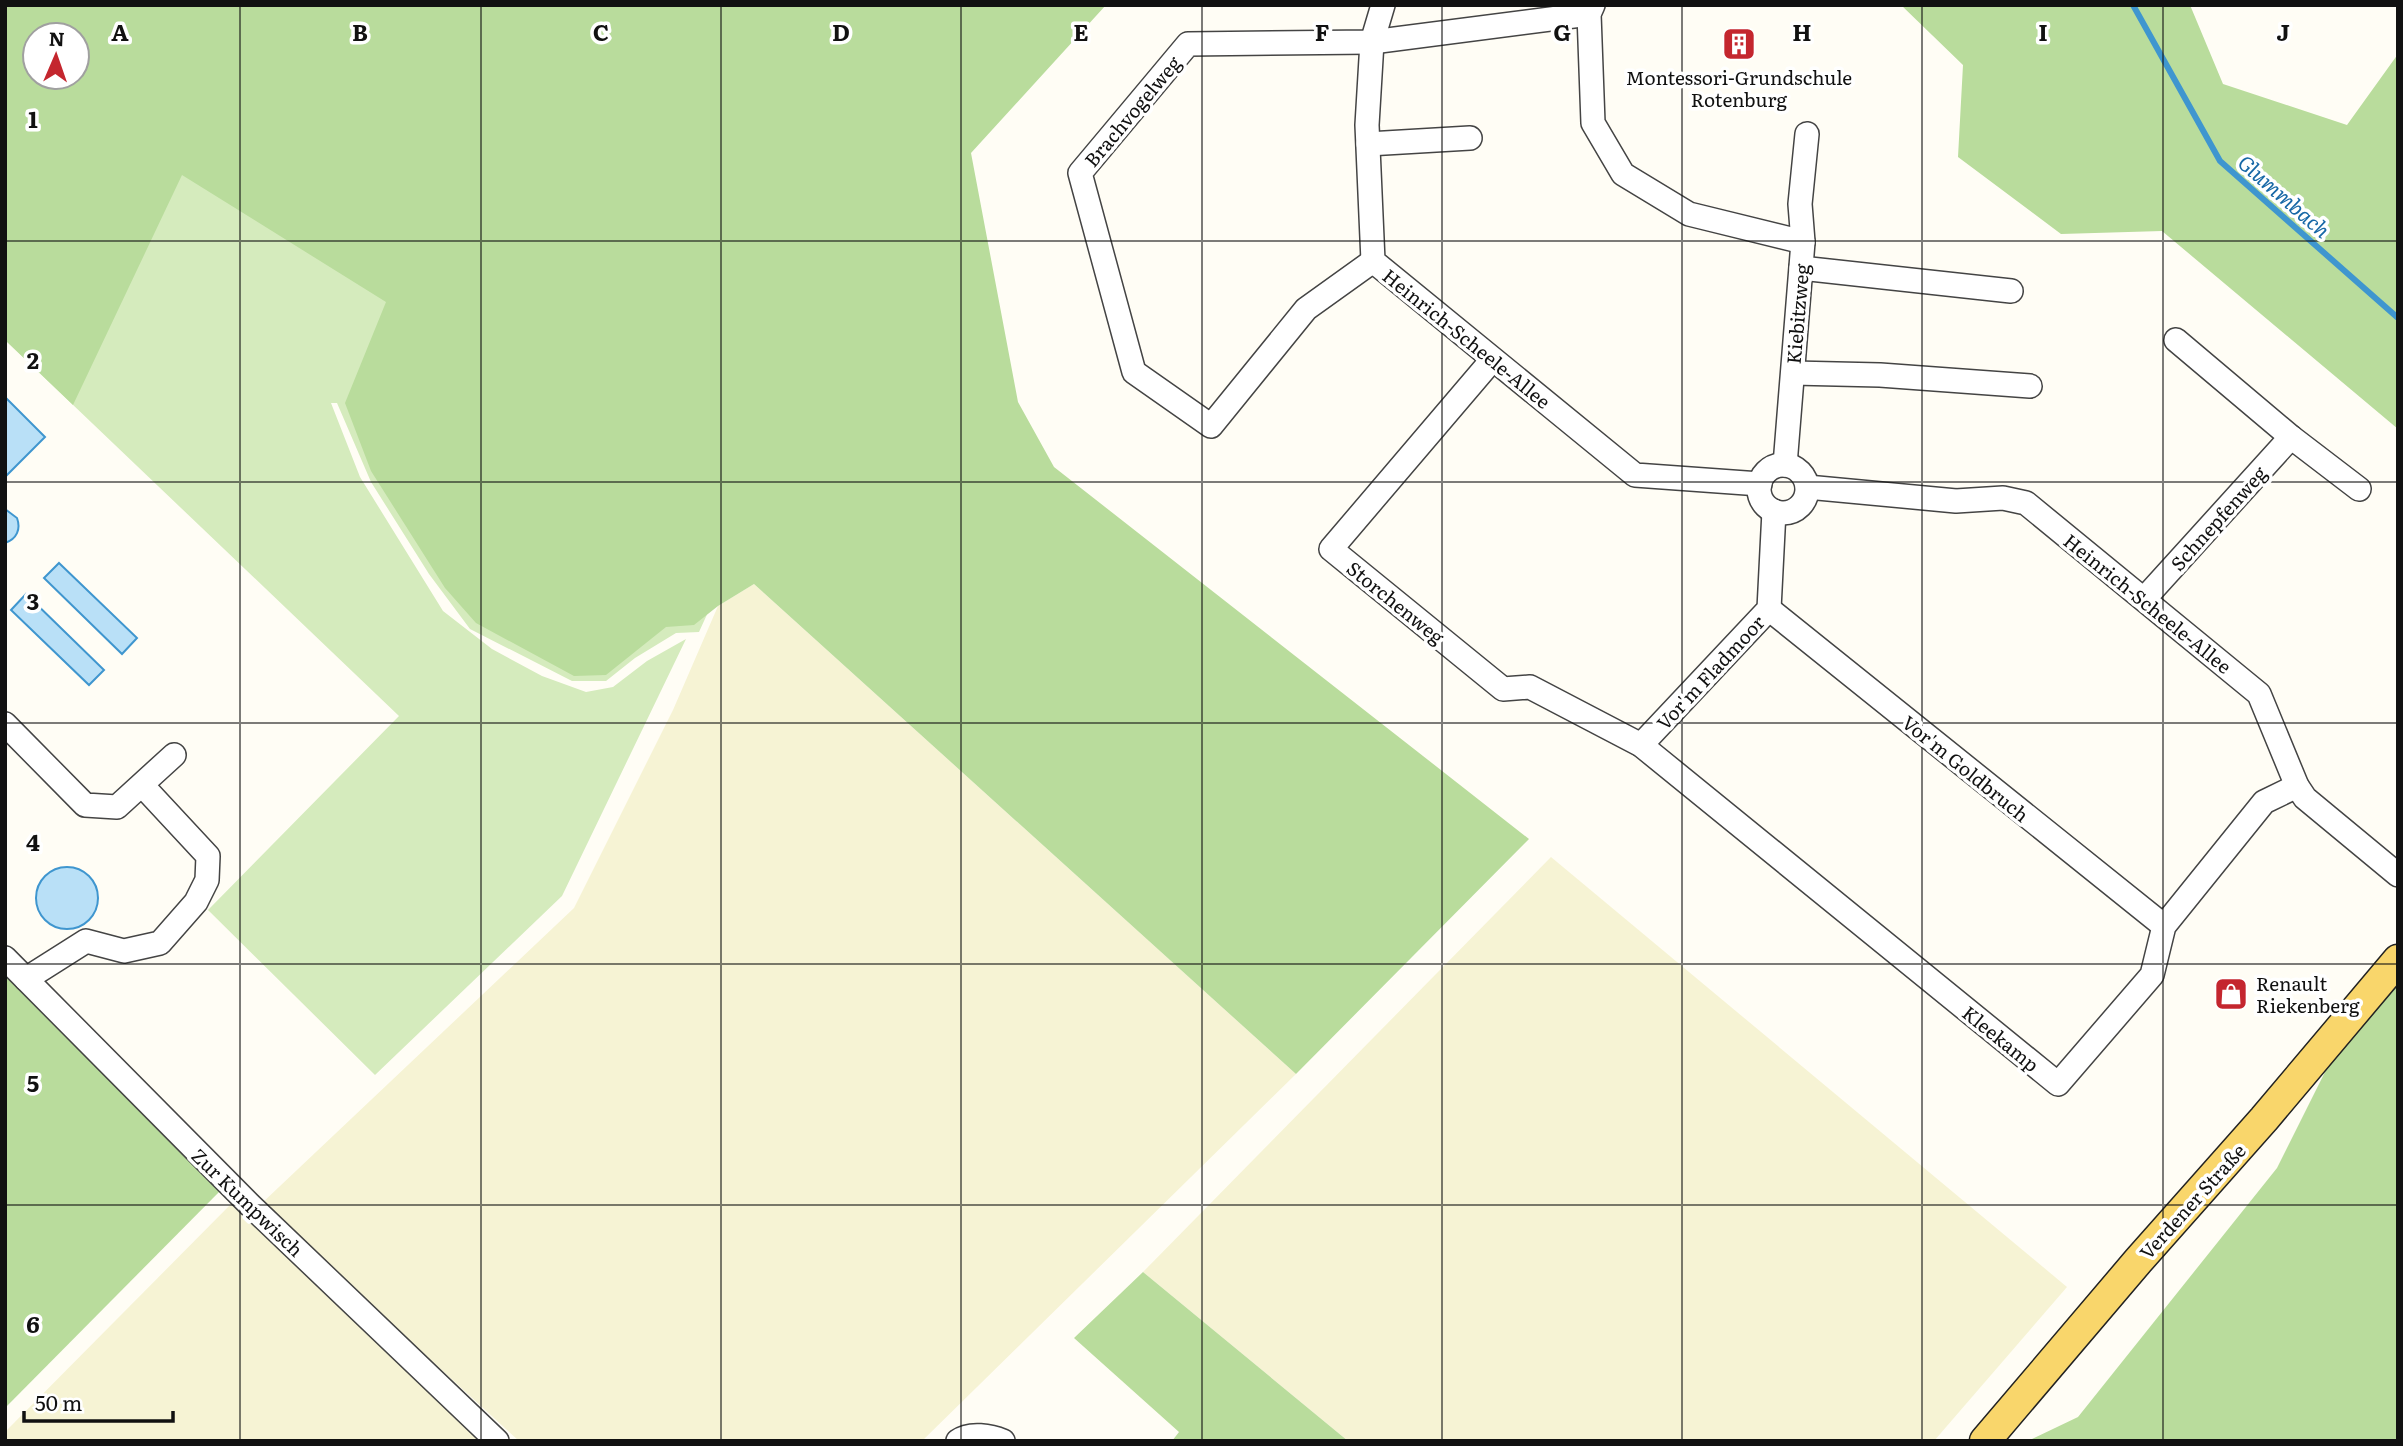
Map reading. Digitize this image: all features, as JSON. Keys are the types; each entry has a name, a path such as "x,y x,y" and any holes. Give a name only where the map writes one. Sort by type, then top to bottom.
{"main road":[{"name":"Verdener Straße","path":"1985,1441 2398,960"}],"street":[{"path":"1372,42 1383,5"},
{"name":"Brachvogelweg","path":"1373,261 1306,309 1211,426 1134,372 1080,173 1188,44 1372,42 1591,10"},
{"name":"Kiebitzweg","path":"1591,10 1593,123 1623,174 1689,214 1803,242 1785,466"},
{"name":"Heinrich-Scheele-Allee","path":"1372,42 1367,125 1373,261 1635,475 1760,484"},
{"path":"1803,242 1800,204 1807,134"},
{"path":"1368,144 1470,138"},
{"path":"1801,268 2011,291"},
{"path":"2176,340 2291,437 2359,489"},
{"name":"Storchenweg","path":"1492,360 1331,549 1503,689 1530,687 1642,745"},
{"path":"1793,373 1880,375 2030,386"},
{"name":"Schnepfenweg","path":"2145,598 2291,437"},
{"path":"1777,466 1785,466 1799,472 1807,487 1806,496 1791,512 1774,512 1760,497 1760,484 1768,471 1777,466"},
{"name":"Heinrich-Scheele-Allee","path":"1807,487 1956,501 2003,498 2026,503 2259,694 2297,786 2305,798 2398,875"},
{"name":"Vor'm Fladmoor","path":"1642,745 1769,609 1774,512"},
{"name":"Vor'm Goldbruch","path":"1769,609 2164,926"},
{"path":"5,724 85,805 117,807 174,755"},
{"name":"Kleekamp","path":"1642,745 2058,1084 2152,975 2164,926 2264,802 2297,786"},
{"path":"26,979 86,941 124,951 160,943 196,902 208,880 208,856 142,785"},
{"name":"Zur Kumpwisch","path":"5,958 250,1205 497,1441"},
{"path":"958,1441 962,1437 991,1436 1003,1441"}],"shaded area":[{"path":"754,584 1296,1074 922,1441 519,1441 261,1204 574,908 673,710 718,606"},
{"path":"1551,857 2067,1287 1934,1441 1348,1441 1143,1272"},
{"path":"234,1201 482,1441 5,1441 5,1432"}],"green space":[{"path":"5,5 962,56 699,632 676,633 635,658 606,681 572,681 470,629 429,574 371,482 337,403 331,403 360,477 443,611 492,649 542,676 586,692 613,687 647,661 686,639 562,896 375,1075 208,910 399,716 5,340"},
{"path":"5,5 1106,5 971,153 1018,402 1054,467 1529,839 1296,1074 754,584 718,606 694,625 666,627 606,675 574,676 476,623 445,588 371,471 345,403 386,302 182,175 73,405 5,340"},
{"path":"1901,5 2190,5 2223,84 2347,125 2398,54 2398,429 2162,231 2061,234 1958,157 1963,65"},
{"path":"2398,960 2398,1441 2028,1441 2078,1417 2277,1168 2359,1004"},
{"path":"5,966 222,1189 5,1408"},
{"path":"1143,1272 1348,1441 1172,1441 1179,1432 1074,1338"}],"water":[{"path":"5,397 45,437 5,477"},
{"path":"5,509 17,518 18,526 15,536 5,543"},
{"path":"59,563 137,638 122,654 44,578"},
{"path":"26,594 104,670 89,685 11,610"},
{"path":"67,867 89,876 98,898 89,920 67,929 45,920 36,898 45,876"}],"waterway":[{"name":"Glummbach","path":"2133,5 2220,161 2398,318"}],"place":[{"name":"Montessori-Grundschule Rotenburg","path":"1739,44"},
{"name":"Renault Riekenberg","path":"2231,994"}]}
